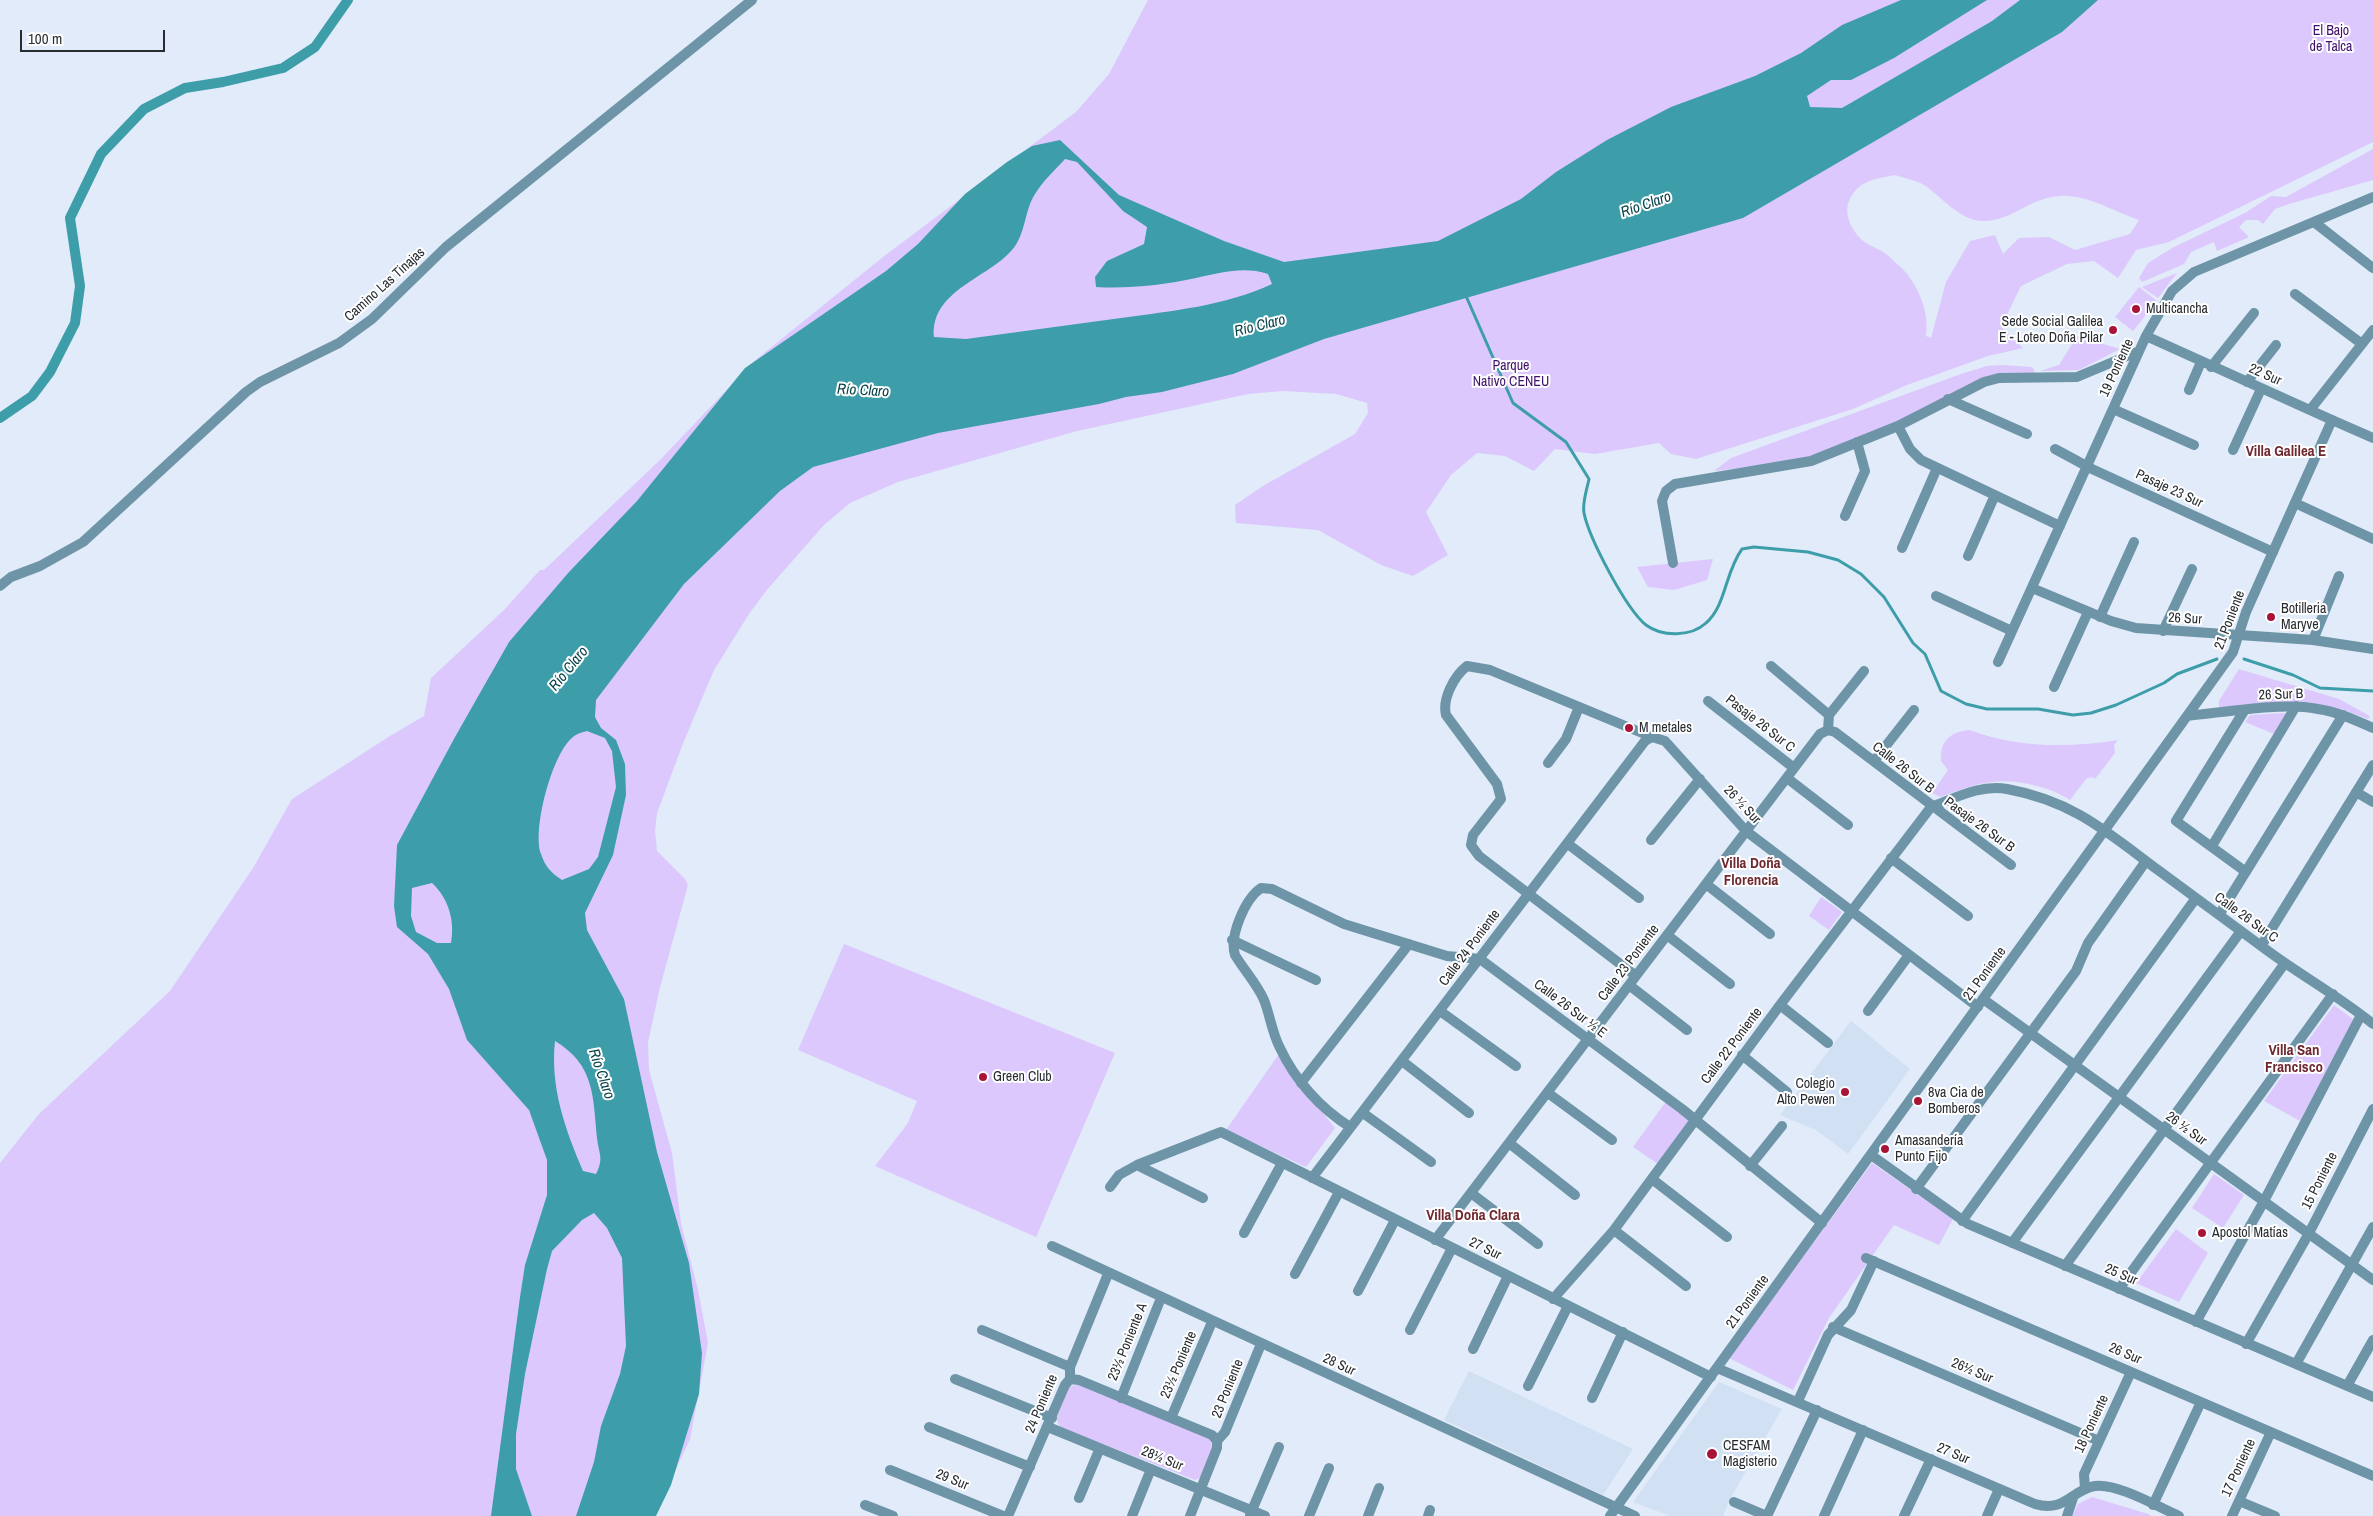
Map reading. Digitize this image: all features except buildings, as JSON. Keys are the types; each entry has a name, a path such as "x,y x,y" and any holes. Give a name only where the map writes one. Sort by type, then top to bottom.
{"street":[{"name":"Camino Las Tinajas","path":"0,586 11,577 40,566 84,542 246,392 260,382 339,343 372,319 446,247 752,0"},
{"name":"19 Poniente","path":"1998,662 2146,336 2172,291 2188,275 2373,197"},
{"path":"2314,222 2373,268"},
{"path":"2295,294 2362,344"},
{"path":"2189,390 2206,364 2254,313"},
{"path":"2310,410 2373,330"},
{"name":"22 Sur","path":"2146,336 2372,437"},
{"path":"2247,382 2276,345"},
{"path":"1673,563 1662,501 1666,491 1675,484 1803,463 1898,426 1976,385 1999,378 2077,377 2139,351"},
{"path":"2233,450 2261,389"},
{"path":"1948,400 2027,434"},
{"path":"2113,409 2194,445"},
{"name":"21 Poniente","path":"1613,1512 2230,659 2238,635 2273,552 2332,420"},
{"path":"1898,426 1914,456 2060,526"},
{"path":"1846,516 1866,471 1856,442"},
{"name":"Pasaje 23 Sur","path":"2055,449 2273,552"},
{"path":"1902,548 1937,468"},
{"path":"1968,556 1995,495"},
{"path":"2295,503 2373,538"},
{"path":"2100,617 2134,542"},
{"path":"2163,631 2192,569"},
{"path":"2312,640 2339,576"},
{"name":"26 Sur","path":"2032,588 2100,617 2129,627 2163,631 2312,640 2373,649"},
{"path":"1936,596 2012,631"},
{"path":"2054,687 2088,612"},
{"name":"26 ½ Sur","path":"1530,893 1479,856 1471,845 1473,834 1501,799 1497,784 1446,715 1444,707 1446,699 1462,670 1467,666 1490,670 1665,741 1746,831 1851,911 1909,955 2030,1033 2263,1203 2373,1280"},
{"path":"1771,666 1829,715"},
{"path":"1828,730 1829,715 1864,671"},
{"name":"Pasaje 26 Sur C","path":"1708,701 1794,768"},
{"path":"2212,846 2296,706"},
{"name":"26 Sur B","path":"2187,716 2296,706 2343,715 2373,728"},
{"path":"1548,763 1566,739 1579,707"},
{"path":"1874,761 1914,710"},
{"path":"2244,711 2176,821 2246,872"},
{"path":"2219,915 2343,715"},
{"name":"Calle 23 Poniente","path":"1436,1240 1820,734 1828,730"},
{"name":"Calle 26 Sur B","path":"1828,730 1835,732 1874,761 1931,807 1979,789 2006,789 2066,806 2106,829"},
{"name":"Calle 24 Poniente","path":"1312,1178 1645,742 1652,737"},
{"path":"2261,946 2373,765"},
{"path":"1787,778 1848,825"},
{"path":"1651,840 1700,779"},
{"path":"2356,792 2373,802"},
{"name":"Calle 22 Poniente","path":"1553,1298 1614,1230 1742,1055 1931,807"},
{"name":"Pasaje 26 Sur B","path":"1931,807 2010,865"},
{"name":"Calle 26 Sur C","path":"2106,829 2261,946 2369,1019"},
{"path":"1568,844 1639,898"},
{"path":"1892,858 1968,916"},
{"path":"1916,1189 2076,971 2088,943 2146,861"},
{"path":"1706,884 1770,934"},
{"path":"1232,944 1252,896 1261,888 1267,888 1344,924 1448,956 1480,959"},
{"path":"1530,893 1636,976"},
{"path":"1962,1221 2196,898"},
{"path":"2012,1243 2241,931"},
{"path":"1667,935 1730,984"},
{"path":"1232,944 1316,980"},
{"path":"1232,944 1263,998 1279,1046 1301,1082 1322,1106 1350,1127"},
{"path":"1301,1082 1409,944"},
{"path":"1868,1010 1909,955"},
{"name":"Calle 26 Sur ½ E","path":"1480,959 1695,1119 1750,1166 1822,1223"},
{"path":"2065,1266 2285,963"},
{"path":"1629,985 1687,1030"},
{"path":"2119,1289 2333,994"},
{"path":"1780,1005 1828,1043"},
{"path":"1440,1011 1516,1066"},
{"path":"2196,1322 2369,1019"},
{"path":"1742,1055 1787,1092"},
{"path":"1402,1061 1469,1113"},
{"path":"1548,1093 1612,1140"},
{"name":"15 Poniente","path":"2246,1344 2308,1235 2373,1110"},
{"path":"1363,1113 1431,1162"},
{"path":"1750,1166 1782,1126"},
{"name":"27 Sur","path":"1137,1166 1220,1132 1710,1377"},
{"path":"1509,1143 1575,1194"},
{"name":"25 Sur","path":"1871,1155 1962,1221 2373,1397"},
{"path":"1244,1233 1282,1163"},
{"path":"1110,1188 1119,1175 1137,1166 1203,1198"},
{"path":"1652,1179 1727,1238"},
{"path":"1295,1274 1339,1192"},
{"path":"1471,1193 1538,1244"},
{"path":"1358,1291 1395,1220"},
{"path":"2296,1364 2373,1227"},
{"path":"1614,1230 1686,1286"},
{"name":"28 Sur","path":"1052,1246 1613,1512 1635,1516"},
{"path":"1410,1330 1452,1248"},
{"name":"26 Sur","path":"1833,1327 1851,1310 1870,1259 2373,1476"},
{"name":"24 Poniente","path":"1008,1516 1066,1383 1070,1379 1070,1367 1108,1274"},
{"path":"1474,1350 1508,1276"},
{"name":"23½ Poniente A","path":"1121,1398 1161,1298"},
{"path":"1528,1386 1568,1306"},
{"name":"23½ Poniente","path":"1171,1418 1212,1322"},
{"path":"1798,1401 1833,1327"},
{"name":"26½ Sur","path":"1833,1327 2099,1441"},
{"path":"982,1330 1070,1367"},
{"path":"1592,1398 1622,1332"},
{"path":"2347,1386 2373,1340"},
{"name":"23 Poniente","path":"1190,1516 1216,1451 1217,1441 1225,1432 1261,1344"},
{"name":"27 Sur","path":"1717,1368 1999,1488 2046,1506 2058,1505 2073,1498 2085,1489"},
{"name":"18 Poniente","path":"2085,1489 2084,1474 2131,1372"},
{"name":"28½ Sur","path":"955,1379 1050,1422 1100,1448 1200,1489 1251,1513 1265,1516"},
{"path":"1070,1379 1076,1379 1209,1433 1217,1441"},
{"path":"2154,1505 2201,1402"},
{"path":"1734,1502 1767,1516 1817,1410"},
{"path":"929,1427 1030,1468"},
{"path":"1824,1516 1863,1430"},
{"name":"17 Poniente","path":"2232,1516 2271,1432"},
{"path":"1251,1513 1279,1447"},
{"path":"1079,1498 1100,1448"},
{"path":"1904,1516 1931,1459"},
{"path":"1309,1516 1329,1468"},
{"path":"1132,1516 1151,1469"},
{"name":"29 Sur","path":"890,1470 1003,1516"},
{"path":"2085,1489 2102,1486 2114,1488 2179,1516"},
{"path":"1368,1516 1379,1488"},
{"path":"1987,1516 1999,1488"},
{"path":"2067,1516 2073,1498"},
{"path":"2239,1500 2275,1516"},
{"path":"865,1505 893,1516"}],"shaded area":[{"name":"Colegio Alto Pewen","path":"1851,1021 1910,1069 1848,1154 1816,1130 1780,1115"},
{"path":"1469,1371 1633,1449 1603,1495 1444,1420"},
{"name":"CESFAM Magisterio","path":"1719,1382 1782,1409 1730,1499 1723,1516 1670,1516 1633,1502"}],"green space":[{"path":"1148,0 2373,0 2373,142 2169,242 2136,250 2118,278 2094,261 2067,264 2021,286 2001,327 2023,348 1988,356 1907,385 1853,409 1696,459 1671,454 1659,443 1595,454 1555,449 1534,471 1505,456 1477,453 1451,475 1426,512 1448,555 1413,576 1381,565 1318,530 1236,523 1235,505 1263,486 1355,434 1368,413 1367,403 1336,394 1283,391 1248,394 1077,431 898,482 850,503 824,525 766,591 749,614 714,670 684,741 657,813 655,831 657,851 685,879 688,885 659,991 648,1043 649,1070 672,1153 681,1223 698,1290 708,1343 690,1439 654,1516 0,1516 0,1163 39,1114 170,991 253,868 292,799 424,716 431,678 504,610 540,570 544,570 660,460 753,362 883,257 1076,112 1109,74","holes":["1895,175 1924,185 1958,212 1974,220 1991,221 1999,219 2039,201 2059,196 2083,198 2139,220 2130,234 2075,250 2049,237 2019,238 2003,254 1995,235 1970,241 1946,282 1931,338 1926,336 1927,328 1923,304 1917,289 1908,275 1886,254 1861,239 1853,229 1848,217 1847,211 1850,199 1858,188 1869,181"]},
{"path":"2373,149 2373,180 2275,209 2263,224 2258,220 2246,220 2239,227 2249,237 2217,251 2214,242 2191,252 2184,264 2142,282 2139,278 2148,263 2172,248 2245,213 2271,196 2286,197"},
{"path":"2177,273 2158,298 2142,287"},
{"name":"Multicancha","path":"2139,287 2157,301 2133,331 2115,317"},
{"path":"2077,336 2120,349 2079,370 2040,371 2059,365"},
{"path":"1987,366 2032,367 2035,371 2033,374 2002,373 1980,379 1889,427 1820,455 1792,462 1714,471 1731,458 1961,374"},
{"path":"1713,559 1707,580 1674,590 1648,587 1637,567"},
{"path":"2239,669 2339,699 2370,716 2368,719 2341,709 2319,705 2219,708 2219,701"},
{"path":"2287,713 2274,734 2245,722 2250,715"},
{"path":"1970,730 2006,740 2043,745 2100,743 2118,740 2114,745 2115,753 2095,779 2092,777 2086,779 2070,800 2053,791 2033,785 2002,781 1979,784 1940,797 1932,793 1948,770 1941,761 1944,742 1952,735"},
{"path":"1821,897 1842,912 1829,930 1809,916"},
{"name":"Green Club","path":"844,944 1115,1053 1036,1237 875,1166 908,1123 917,1101 798,1050"},
{"path":"2334,1005 2354,1020 2300,1121 2264,1101"},
{"path":"1281,1051 1304,1090 1335,1128 1306,1167 1226,1130"},
{"path":"1667,1100 1693,1119 1661,1166 1633,1147"},
{"path":"1872,1163 1953,1219 1939,1245 1894,1225 1829,1318 1793,1390 1729,1358"},
{"path":"2214,1174 2244,1195 2223,1228 2192,1208"},
{"path":"2176,1229 2208,1253 2179,1302 2136,1283"},
{"path":"1079,1384 1208,1437 1213,1447 1202,1477 1195,1480 1060,1427 1056,1418 1069,1387"},
{"path":"2092,1497 2151,1516 2072,1516 2078,1504"}],"water":[{"name":"Río Claro","path":"1901,0 1987,0 1894,58 1851,80 1831,80 1807,96 1810,107 1842,108 1992,21 2020,0 2098,0 2062,32 1743,218 1324,339 1233,374 1162,392 1126,397 1099,404 938,433 813,467 780,491 684,584 596,700 595,717 601,728 616,740 625,764 626,795 613,855 585,913 587,930 624,999 657,1152 689,1263 702,1353 699,1394 671,1485 656,1516 576,1516 594,1462 601,1426 620,1374 626,1346 622,1258 607,1228 594,1213 582,1220 552,1251 525,1374 516,1434 516,1469 532,1516 491,1516 525,1265 547,1195 547,1160 529,1110 467,1040 449,989 428,954 397,927 394,906 397,845 509,642 569,572 637,501 745,368 886,271 918,244 965,194 1007,162 1032,146 1060,140 1119,195 1224,241 1284,262 1438,241 1521,199 1556,172 1607,140 1671,107 1755,76 1801,53 1842,25","holes":["1065,159 1077,162 1123,211 1147,227 1144,244 1107,261 1095,277 1096,287 1133,287 1159,284 1241,270 1268,274 1272,284 1236,298 1178,310 966,339 934,337 935,321 941,308 962,287 1002,260 1017,244 1031,201 1045,180","587,731 605,738 612,751 616,787 598,857 589,869 562,880 544,862 539,843 539,828 551,775 565,746 578,734","432,883 443,896 451,919 451,943 437,943 416,932 411,916 412,888","555,1041 568,1050 578,1061 590,1083 600,1156 600,1164 596,1174 583,1171 570,1139 560,1108 554,1058"]}],"waterway":[{"path":"0,418 32,396 50,372 75,323 80,286 70,218 101,154 144,109 185,88 223,82 283,68 315,47 348,0"},
{"path":"1466,296 1513,403 1566,442 1589,479 1584,500 1584,513 1593,539 1619,589 1638,617 1653,629 1676,634 1700,628 1713,616 1718,608 1736,558 1742,549 1754,547 1808,552 1838,560 1861,574 1884,597 1913,643 1925,654 1941,691 1966,704 1987,709 2038,709 2073,715 2091,713 2116,705 2164,683 2177,674 2217,659"},
{"path":"2244,659 2293,675 2320,688 2373,691"}],"place":[{"name":"Multicancha","path":"2136,309"},
{"name":"Sede Social Galilea E - Loteo Doña Pilar","path":"2113,330"},
{"name":"Botilleria Maryve","path":"2271,617"},
{"name":"M metales","path":"1629,728"},
{"name":"Green Club","path":"983,1077"},
{"name":"Colegio Alto Pewen","path":"1845,1092"},
{"name":"8va Cia de Bomberos","path":"1918,1101"},
{"name":"Amasandería Punto Fijo","path":"1885,1149"},
{"name":"Apostol Matías","path":"2202,1233"},
{"name":"CESFAM Magisterio","path":"1712,1454"}],"district":[{"name":"Villa Galilea E","path":"2286,452"},
{"name":"Villa Doña Florencia","path":"1751,872"},
{"name":"Villa San Francisco","path":"2294,1060"},
{"name":"Villa Doña Clara","path":"1473,1216"}],"park label":[{"name":"El Bajo de Talca","path":"2331,40"},
{"name":"Parque Nativo CENEU","path":"1511,374"}]}
